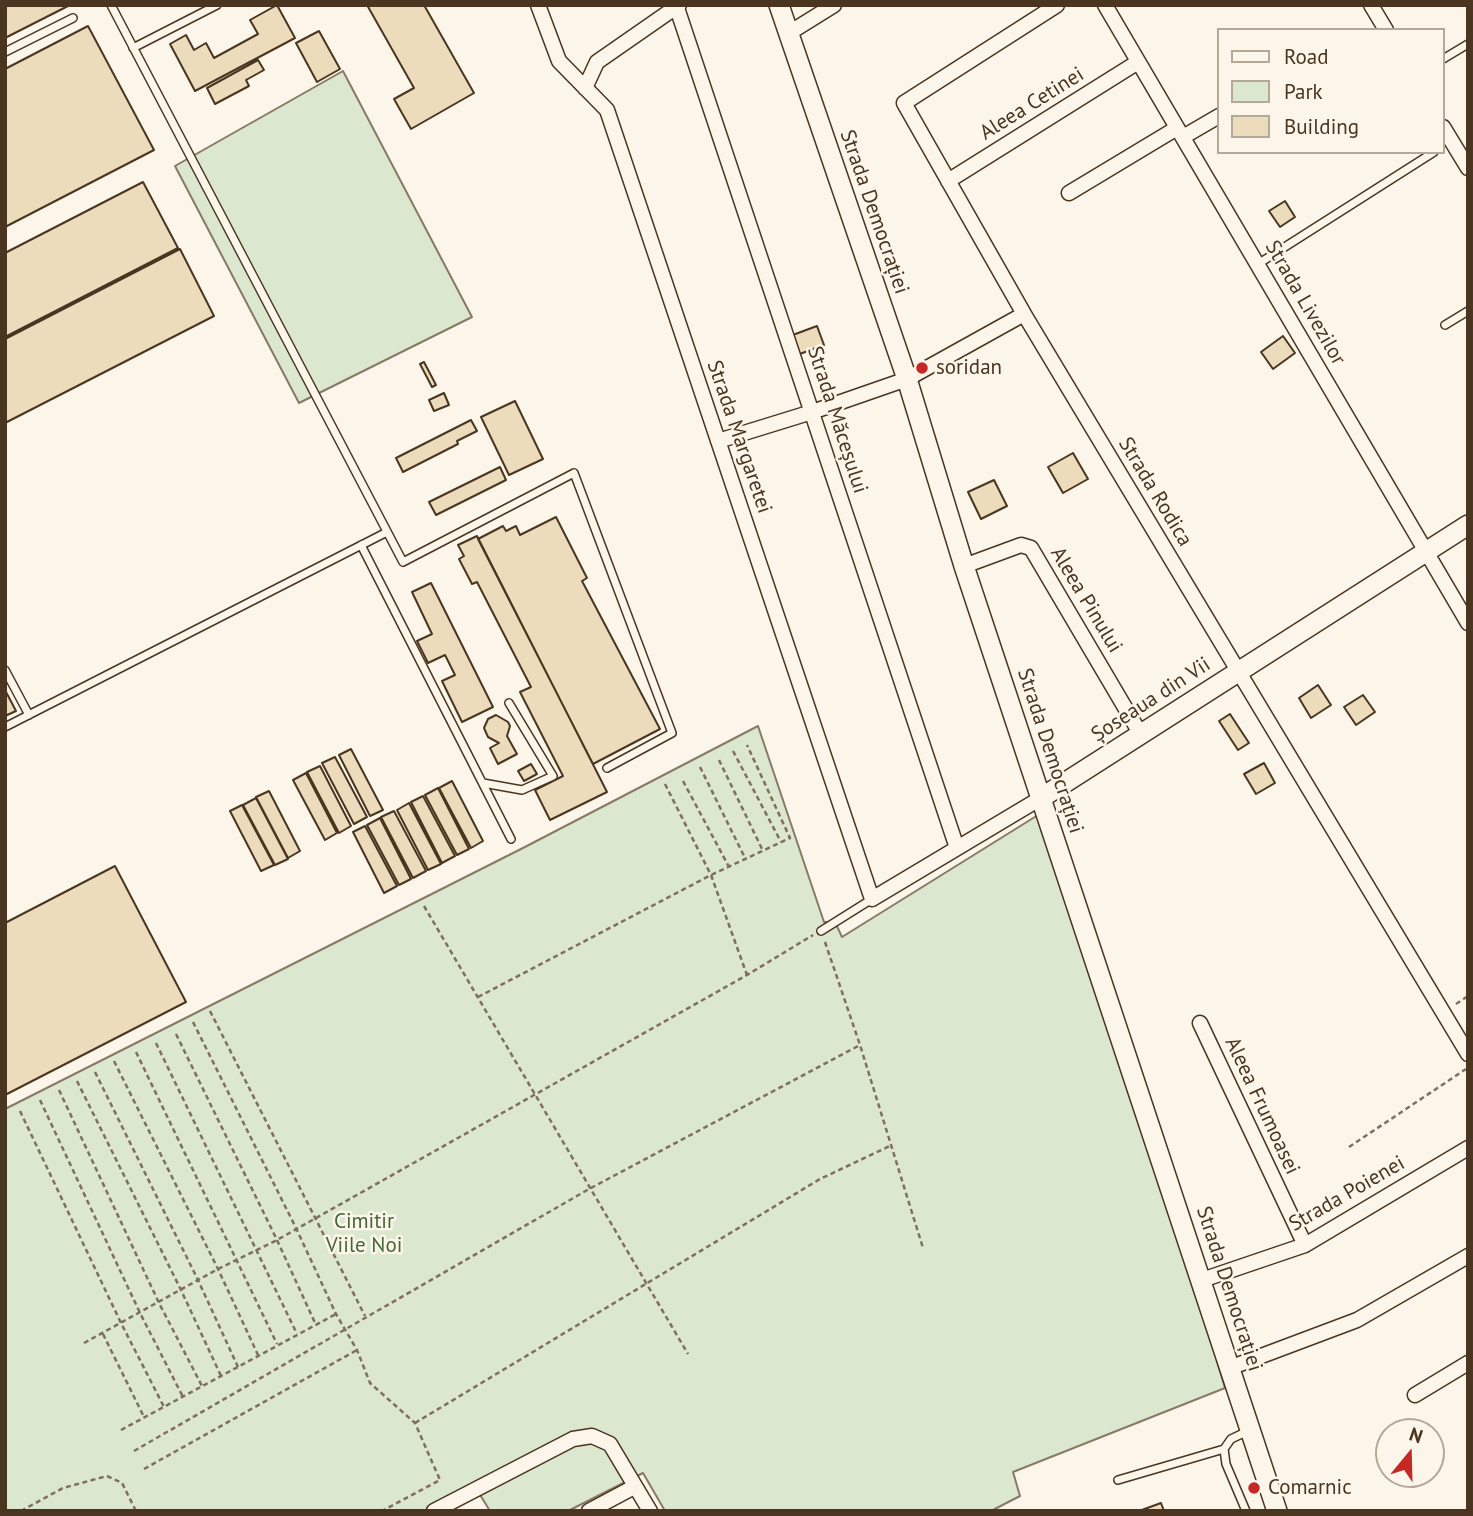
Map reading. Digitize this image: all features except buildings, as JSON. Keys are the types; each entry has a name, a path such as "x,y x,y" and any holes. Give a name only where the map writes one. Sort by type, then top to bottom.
{"street":[{"name":"Strada Margaretei","path":"538,5 559,61 607,110 872,899"},
{"name":"Strada Democrației","path":"779,5 907,379 964,566 1278,1511"},
{"path":"789,33 834,5"},
{"name":"Strada Rodica","path":"1057,5 904,103 1024,314 1467,1053"},
{"name":"Strada Livezilor","path":"1105,5 1468,623"},
{"path":"1371,5 1385,28"},
{"path":"585,88 597,62 677,6"},
{"name":"Strada Măceșului","path":"677,6 957,848"},
{"name":"Aleea Cetinei","path":"948,181 1138,62"},
{"path":"1069,194 1180,133 1218,116"},
{"path":"1448,144 1468,168"},
{"path":"718,441 907,379 1024,314"},
{"name":"Șoseaua din Vii","path":"872,899 1041,798 1468,525"},
{"name":"Aleea Pinului","path":"964,566 1021,545 1031,548 1140,733"},
{"name":"Aleea Frumoasei","path":"1200,1023 1305,1245"},
{"name":"Strada Poienei","path":"1202,1280 1305,1245 1468,1148"},
{"path":"1232,1367 1357,1320 1468,1256"},
{"path":"1415,1395 1468,1363"},
{"path":"434,1511 573,1439 592,1436 610,1444 650,1511"},
{"path":"589,1511 634,1487"}],"lane":[{"path":"111,5 403,562 574,473 672,733 607,768"},
{"path":"133,48 217,5"},
{"path":"5,52 73,18"},
{"path":"1445,58 1468,44"},
{"path":"1258,264 1431,154"},
{"path":"1445,325 1468,311"},
{"path":"5,727 387,532"},
{"path":"361,545 511,839"},
{"path":"5,670 29,715"},
{"path":"482,783 522,790 553,776 509,703"},
{"name":"Șoseaua din Vii","path":"821,930 872,899"},
{"path":"1118,1480 1224,1449 1231,1439 1251,1429"},
{"path":"1224,1449 1226,1464 1246,1511"}],"path":[{"path":"478,997 711,875 790,838 747,745"},
{"path":"733,751 781,842"},
{"path":"719,760 763,852"},
{"path":"700,767 746,860"},
{"path":"683,780 729,867"},
{"path":"665,784 711,875 747,975"},
{"path":"425,906 688,1354"},
{"path":"84,1343 218,1269 277,1240 747,975 821,930 923,1248"},
{"path":"210,1012 365,1317"},
{"path":"193,1022 357,1350 370,1383 415,1423 440,1480 382,1511"},
{"path":"176,1034 316,1325"},
{"path":"156,1043 297,1334"},
{"path":"134,1451 589,1189 860,1045"},
{"path":"136,1052 277,1344"},
{"path":"114,1061 258,1355"},
{"path":"1349,1147 1468,1068"},
{"path":"95,1072 238,1367"},
{"path":"77,1081 221,1376"},
{"path":"59,1090 159,1303 202,1386"},
{"path":"40,1100 139,1313 183,1397"},
{"path":"20,1111 164,1407"},
{"path":"415,1423 820,1179 892,1145"},
{"path":"121,1430 337,1314"},
{"path":"103,1334 144,1418"},
{"path":"144,1469 357,1350"},
{"path":"21,1511 63,1488 107,1476 122,1483 136,1511"}],"green space":[{"path":"343,71 472,317 299,403 175,166"},
{"name":"Cimitir Viile Noi","path":"758,726 824,922 835,922 842,937 1038,815 1175,1219 1225,1388 1013,1472 1020,1496 991,1511 665,1511 643,1473 568,1511 490,1511 474,1485 424,1511 5,1511 5,1109 523,848"}],"place":[{"name":"soridan","path":"922,368"},
{"name":"Comarnic","path":"1254,1488"}]}
